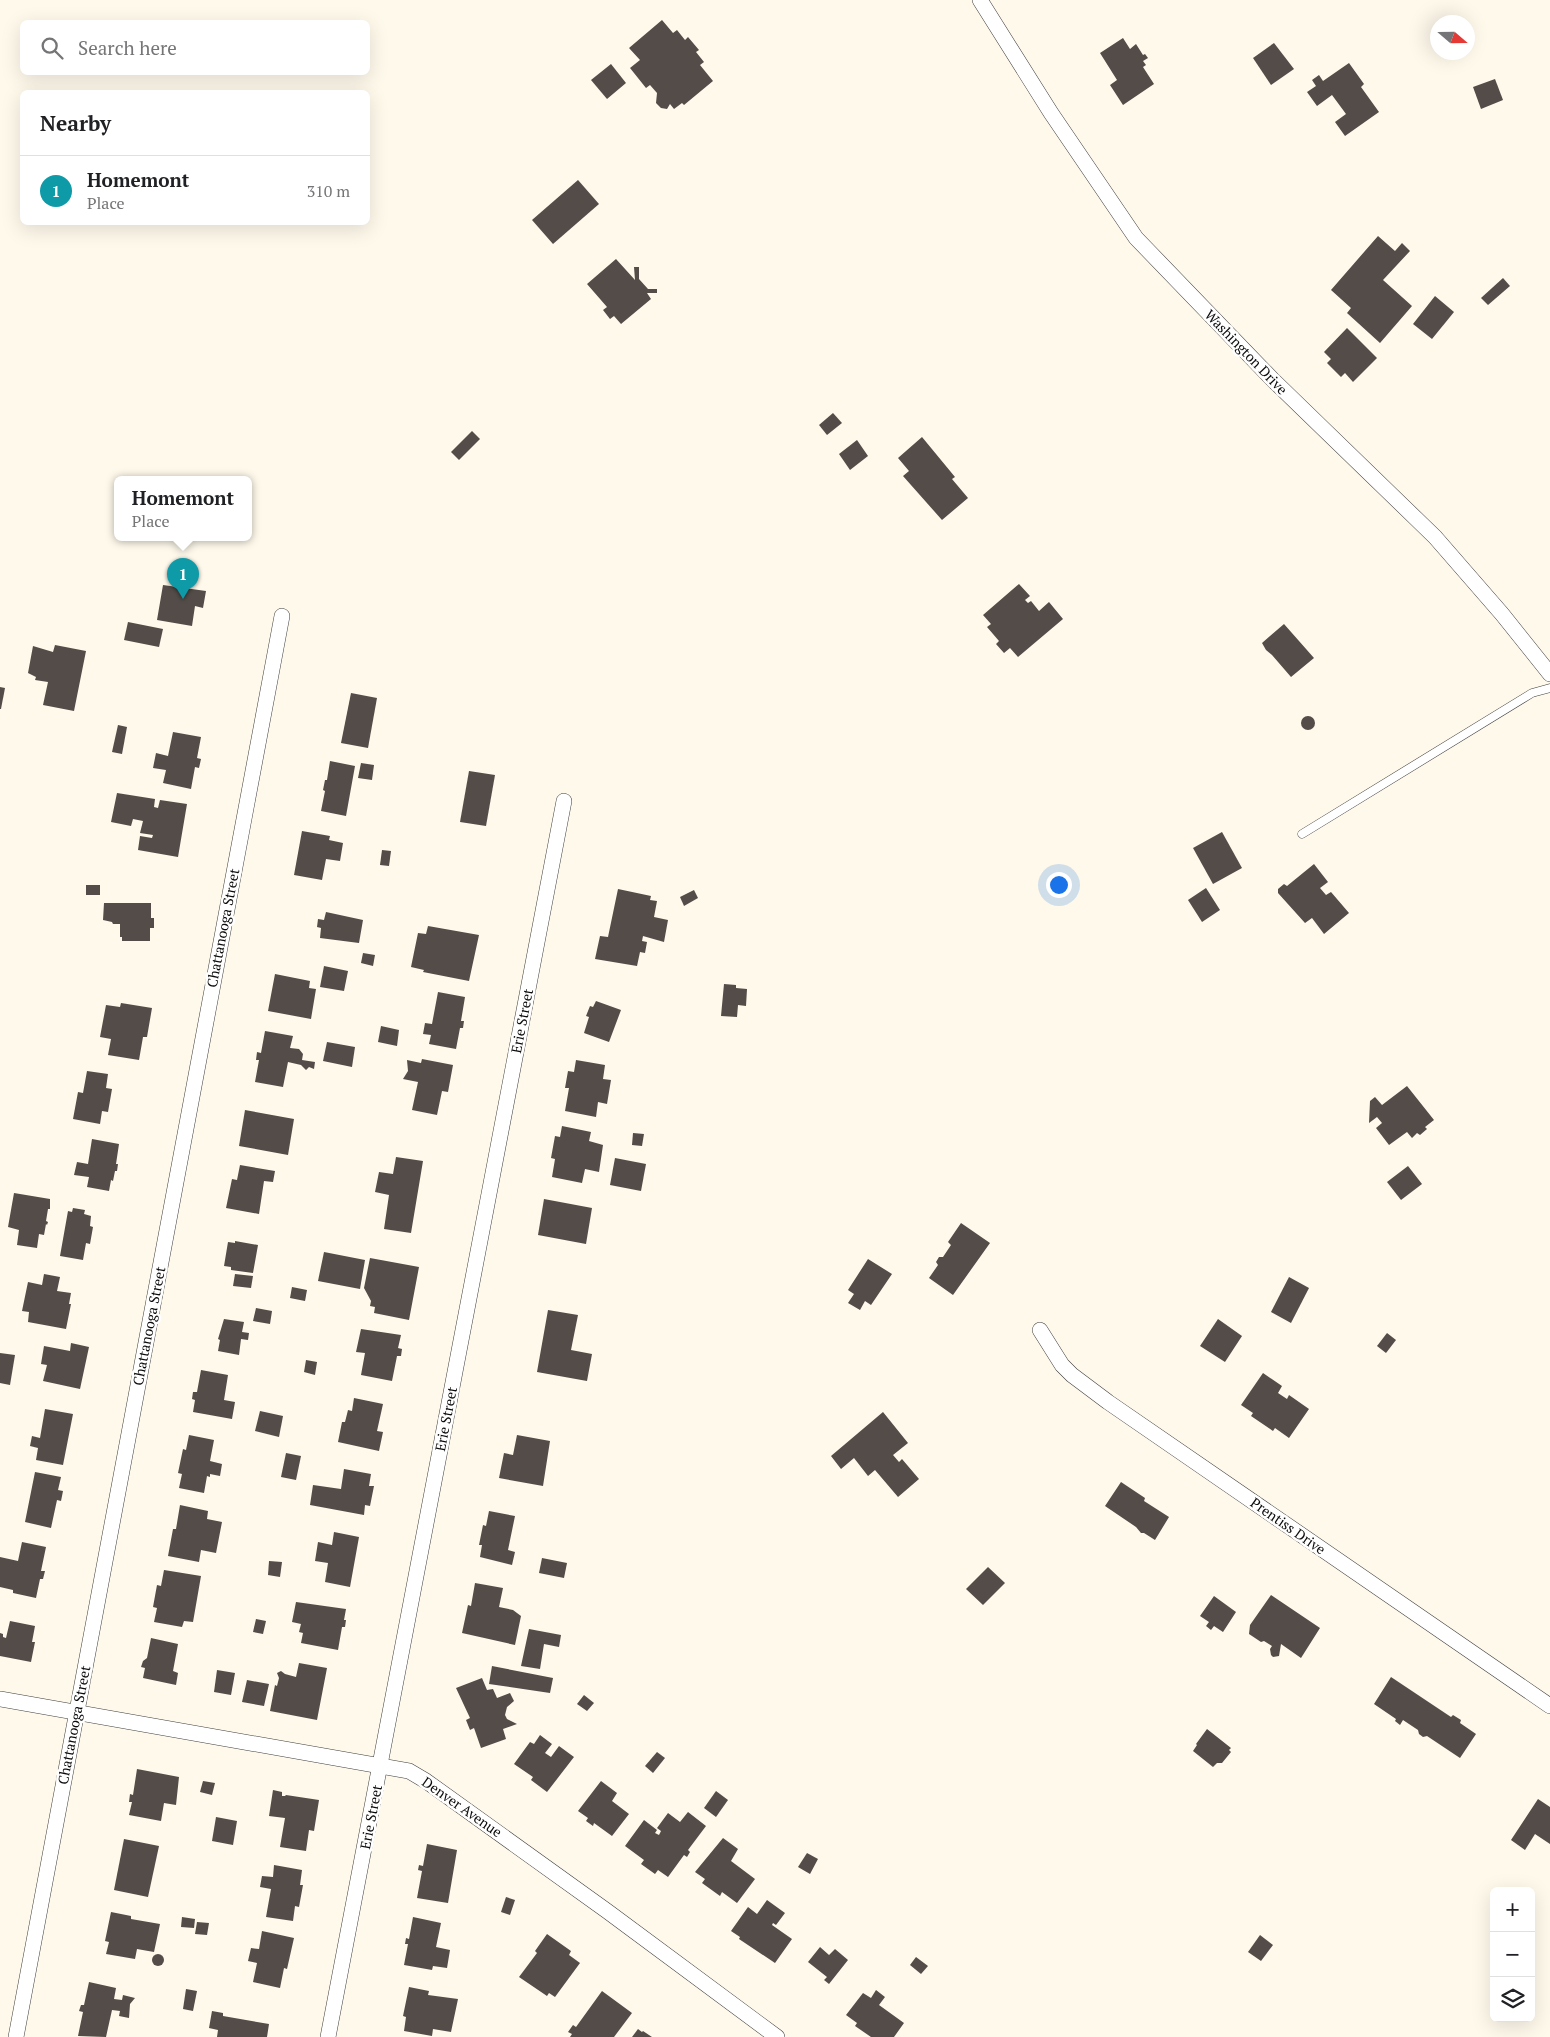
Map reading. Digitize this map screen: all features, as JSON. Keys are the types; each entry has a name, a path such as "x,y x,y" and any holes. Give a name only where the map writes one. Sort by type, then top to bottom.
{"street":[{"name":"Washington Drive","path":"980,0 1050,113 1136,238 1273,380 1435,537 1502,614 1550,674"},
{"name":"Chattanooga Street","path":"16,2037 282,616"},
{"name":"Erie Street","path":"328,2037 564,802"},
{"name":"Prentiss Drive","path":"1040,1330 1062,1365 1072,1375 1108,1402 1550,1706"},
{"name":"Denver Avenue","path":"0,1699 409,1771 426,1781 777,2037"}],"lane":[{"path":"1302,834 1532,693 1550,688"}],"building":[{"path":"662,20 673,33 677,30 685,40 688,37 699,50 696,52 704,62 700,65 713,81 684,105 682,103 674,109 670,104 667,109 661,108 656,103 657,93 650,85 646,88 630,68 640,60 629,48"},
{"path":"1123,38 1130,49 1136,44 1143,55 1145,54 1148,58 1143,61 1146,65 1143,67 1154,84 1123,105 1110,85 1117,80 1100,53"},
{"path":"1274,43 1294,69 1271,85 1253,58"},
{"path":"1349,63 1364,84 1361,87 1379,112 1345,136 1335,122 1346,114 1332,95 1317,106 1307,92 1316,86 1312,80 1319,75 1323,81"},
{"path":"611,64 626,83 607,99 591,80"},
{"path":"1495,79 1503,100 1481,109 1473,87"},
{"path":"578,180 599,204 553,244 532,220"},
{"path":"1378,236 1395,251 1402,243 1410,251 1383,280 1412,306 1380,343 1347,313 1351,308 1331,290"},
{"path":"616,259 635,280 634,267 639,267 639,279 648,289 657,289 657,293 647,293 651,299 621,324 614,316 610,319 603,310 607,307 587,284"},
{"path":"1503,278 1510,286 1488,305 1481,298"},
{"path":"1435,296 1454,312 1432,339 1413,324"},
{"path":"1347,328 1377,358 1353,382 1345,373 1341,377 1327,363 1331,359 1324,352"},
{"path":"833,413 842,423 827,435 819,425"},
{"path":"472,431 480,439 459,460 451,452"},
{"path":"922,437 955,477 952,479 968,498 942,520 903,476 909,471 898,458"},
{"path":"857,440 868,456 850,470 839,454"},
{"path":"1019,584 1030,596 1025,600 1028,603 1031,601 1039,611 1049,602 1063,619 1018,657 1010,648 1004,653 996,644 999,641 987,627 991,624 983,615"},
{"path":"163,585 206,591 203,608 195,606 192,626 157,620"},
{"path":"128,622 163,629 159,647 124,640"},
{"path":"1284,624 1314,658 1291,677 1262,643"},
{"path":"55,645 86,651 74,711 43,705 48,682 35,680 36,677 28,673 33,646 53,652"},
{"path":"0,687 5,688 1,709 0,709"},
{"path":"351,693 377,698 368,748 341,743"},
{"path":"1305,716 1311,716 1315,723 1311,730 1305,730 1301,726 1301,720"},
{"path":"118,725 127,727 122,754 112,752"},
{"path":"173,732 201,737 197,758 201,759 199,768 195,767 191,789 163,783 166,770 153,768 156,753 168,756"},
{"path":"330,761 355,766 346,816 321,811 325,791 323,790 325,780 327,780"},
{"path":"361,763 374,765 372,780 358,778"},
{"path":"469,771 495,775 486,826 460,822"},
{"path":"117,793 155,799 154,807 158,808 160,800 187,804 178,857 138,850 140,836 152,838 153,835 140,833 143,821 133,819 131,826 111,822"},
{"path":"302,831 330,836 329,840 343,843 340,861 326,859 322,880 294,875"},
{"path":"1222,832 1242,868 1213,884 1193,848"},
{"path":"382,850 391,851 389,866 380,865"},
{"path":"1314,864 1328,882 1320,888 1326,895 1331,892 1349,913 1324,934 1312,918 1305,923 1278,893 1278,889 1284,884 1287,886"},
{"path":"86,885 100,885 100,895 86,895"},
{"path":"1206,888 1220,910 1202,922 1188,900"},
{"path":"618,889 651,896 650,900 657,901 654,917 668,920 664,942 643,936 642,941 647,942 645,953 640,952 637,966 595,959 600,936 608,937"},
{"path":"694,890 698,898 684,906 680,897"},
{"path":"104,903 151,903 151,918 154,918 154,928 150,928 150,941 122,941 122,937 120,937 120,924 113,924 103,920"},
{"path":"326,912 363,920 359,943 320,938 321,928 317,927 318,919 324,920"},
{"path":"428,926 479,935 469,981 423,972 424,970 411,967 418,933 426,934"},
{"path":"363,953 375,955 373,966 361,963"},
{"path":"324,966 348,971 344,991 320,987"},
{"path":"275,974 310,981 309,988 316,989 311,1019 268,1011"},
{"path":"724,984 736,985 736,988 747,989 746,1006 738,1005 737,1017 721,1016"},
{"path":"438,992 465,997 461,1021 464,1021 463,1028 460,1028 456,1049 429,1044 431,1035 423,1034 425,1023 432,1024"},
{"path":"596,1001 621,1010 609,1042 584,1033 589,1017 586,1016 590,1006 593,1007"},
{"path":"121,1003 152,1008 147,1037 143,1037 139,1060 108,1055 111,1039 100,1037 106,1005 120,1007"},
{"path":"381,1026 399,1030 397,1046 378,1042"},
{"path":"265,1031 293,1036 290,1048 299,1049 303,1054 302,1060 315,1062 314,1069 309,1067 306,1070 301,1065 288,1062 283,1087 255,1082 259,1060 256,1060 257,1052 261,1053"},
{"path":"327,1042 355,1047 352,1067 323,1061"},
{"path":"422,1059 453,1065 448,1092 442,1091 437,1115 412,1110 418,1082 403,1079 408,1071 407,1060 421,1063"},
{"path":"576,1060 605,1065 603,1079 611,1080 607,1104 598,1102 596,1117 565,1111 569,1088 565,1088 568,1071 574,1072"},
{"path":"87,1071 108,1074 106,1088 112,1089 108,1112 102,1111 100,1124 73,1119 78,1092 83,1093"},
{"path":"1407,1086 1434,1120 1425,1127 1427,1129 1420,1135 1417,1133 1412,1138 1407,1132 1389,1145 1376,1128 1382,1123 1377,1117 1369,1123 1370,1101 1375,1097 1382,1105"},
{"path":"245,1110 294,1119 288,1155 239,1146"},
{"path":"562,1126 591,1132 589,1141 603,1145 599,1172 585,1169 582,1183 552,1177 555,1159 551,1158 555,1136 560,1137"},
{"path":"633,1133 644,1134 642,1146 632,1145"},
{"path":"92,1139 119,1144 116,1164 118,1164 117,1171 115,1171 113,1181 111,1180 109,1191 87,1187 89,1177 74,1175 77,1162 88,1164"},
{"path":"396,1157 423,1161 411,1233 384,1229 389,1195 375,1192 379,1172 393,1174"},
{"path":"615,1158 646,1164 641,1191 610,1185"},
{"path":"240,1165 275,1171 273,1182 264,1181 259,1214 226,1208 232,1179 237,1180"},
{"path":"1408,1166 1422,1184 1401,1200 1387,1182"},
{"path":"14,1193 50,1199 50,1209 48,1209 46,1221 48,1222 44,1235 39,1234 37,1248 17,1245 19,1230 8,1227"},
{"path":"544,1199 592,1208 586,1244 538,1235"},
{"path":"73,1208 85,1210 84,1214 91,1216 90,1226 93,1227 90,1244 86,1243 83,1260 60,1256 68,1211 72,1212"},
{"path":"961,1223 990,1243 953,1295 929,1278 938,1265 936,1262 939,1257 943,1257 951,1245 948,1242"},
{"path":"235,1241 258,1245 253,1273 231,1270 231,1267 224,1266 228,1242 235,1243"},
{"path":"324,1252 365,1260 360,1289 318,1281"},
{"path":"370,1258 419,1267 409,1320 374,1313 375,1307 370,1306 371,1301 364,1288"},
{"path":"868,1259 892,1274 871,1305 865,1301 860,1310 848,1303 854,1294 848,1290"},
{"path":"44,1274 60,1277 57,1291 71,1293 69,1304 71,1304 66,1329 28,1322 29,1312 22,1311 28,1282 42,1285"},
{"path":"235,1274 253,1276 251,1288 233,1286"},
{"path":"1289,1277 1309,1288 1291,1323 1271,1312"},
{"path":"292,1287 307,1290 305,1301 290,1298"},
{"path":"256,1308 272,1311 270,1324 253,1321"},
{"path":"548,1310 578,1315 571,1350 592,1354 587,1381 537,1372"},
{"path":"224,1319 244,1322 242,1332 249,1333 248,1340 241,1339 239,1355 218,1351 220,1340 218,1339"},
{"path":"1218,1319 1242,1336 1225,1362 1200,1346"},
{"path":"361,1329 401,1335 398,1348 402,1349 401,1356 397,1356 392,1381 361,1375 365,1353 356,1352"},
{"path":"1387,1333 1396,1340 1386,1353 1377,1346"},
{"path":"71,1343 89,1347 80,1389 43,1381 47,1365 41,1364 44,1346 70,1351"},
{"path":"0,1353 15,1355 10,1385 0,1383"},
{"path":"306,1360 317,1362 315,1375 304,1372"},
{"path":"201,1370 228,1375 224,1400 235,1402 232,1419 193,1412 195,1400 192,1399 193,1392 197,1392"},
{"path":"1263,1373 1282,1386 1278,1393 1287,1399 1289,1395 1309,1409 1289,1438 1275,1428 1273,1431 1251,1416 1253,1413 1241,1405"},
{"path":"354,1398 383,1404 377,1431 383,1432 379,1451 338,1442 342,1422 345,1422 348,1410 352,1411"},
{"path":"45,1409 73,1414 63,1465 36,1460 38,1448 30,1446 32,1436 40,1438"},
{"path":"260,1411 283,1416 279,1437 255,1431"},
{"path":"883,1412 908,1443 893,1455 899,1462 902,1459 919,1479 898,1497 875,1470 868,1476 854,1458 841,1469 831,1456"},
{"path":"189,1435 214,1440 210,1461 222,1464 220,1476 210,1474 210,1477 207,1476 204,1493 179,1488 182,1474 178,1473 183,1449 186,1450"},
{"path":"517,1435 550,1441 543,1486 499,1478 504,1453 513,1455"},
{"path":"286,1453 301,1456 296,1480 281,1477"},
{"path":"344,1469 371,1474 369,1486 374,1486 370,1506 365,1505 364,1515 310,1505 313,1485 341,1489"},
{"path":"35,1472 61,1477 58,1490 63,1491 61,1501 57,1500 51,1528 25,1522"},
{"path":"1121,1482 1145,1498 1144,1501 1169,1517 1155,1540 1141,1533 1136,1527 1105,1506"},
{"path":"180,1505 208,1511 207,1519 222,1522 216,1553 201,1550 199,1562 168,1556 173,1529 176,1529"},
{"path":"489,1511 515,1516 508,1550 515,1552 512,1565 480,1557 482,1545 479,1545 483,1525 486,1526"},
{"path":"334,1532 359,1537 350,1587 325,1582 328,1563 315,1561 318,1542 332,1545"},
{"path":"22,1542 46,1547 41,1571 45,1571 43,1579 40,1579 36,1598 13,1593 13,1590 0,1587 0,1557 18,1561"},
{"path":"542,1558 567,1563 564,1578 539,1573"},
{"path":"269,1561 282,1562 280,1577 268,1575"},
{"path":"988,1567 1005,1583 983,1605 966,1589"},
{"path":"164,1570 201,1576 193,1622 184,1621 182,1627 154,1622 157,1608 153,1607 157,1585 161,1586"},
{"path":"475,1583 503,1588 499,1607 513,1610 521,1616 515,1645 462,1633 468,1605 471,1606"},
{"path":"1271,1595 1320,1628 1301,1658 1281,1644 1279,1656 1273,1657 1270,1649 1272,1646 1264,1641 1261,1642 1249,1634 1250,1625"},
{"path":"1214,1596 1236,1612 1223,1632 1214,1626 1211,1630 1206,1626 1209,1622 1200,1616"},
{"path":"296,1602 346,1609 345,1627 342,1627 338,1650 301,1643 303,1633 299,1632 301,1624 292,1622"},
{"path":"256,1619 266,1621 263,1634 253,1632"},
{"path":"10,1621 35,1626 32,1642 35,1642 31,1662 0,1656 0,1633 6,1638"},
{"path":"529,1629 561,1635 559,1647 544,1644 540,1669 521,1666"},
{"path":"151,1638 178,1644 173,1671 178,1673 176,1685 143,1678 145,1668 141,1667 143,1661 147,1658"},
{"path":"299,1663 327,1668 317,1720 270,1711 275,1685 277,1686 279,1678 277,1673 281,1671 296,1677"},
{"path":"492,1666 553,1678 550,1693 489,1684"},
{"path":"217,1670 235,1673 231,1695 214,1692"},
{"path":"1391,1677 1451,1717 1453,1715 1461,1720 1460,1723 1476,1734 1460,1758 1427,1736 1423,1737 1419,1734 1418,1730 1403,1720 1400,1725 1395,1721 1396,1719 1374,1704"},
{"path":"482,1678 487,1690 493,1689 497,1698 510,1693 514,1701 507,1707 505,1715 507,1719 517,1724 503,1729 506,1739 481,1748 474,1728 470,1730 466,1720 470,1718 456,1688"},
{"path":"247,1680 269,1684 264,1706 242,1702"},
{"path":"584,1695 594,1703 587,1711 577,1704"},
{"path":"1207,1729 1231,1748 1229,1750 1231,1752 1222,1763 1217,1763 1213,1767 1193,1751"},
{"path":"540,1735 552,1744 545,1753 551,1757 559,1746 574,1757 547,1792 531,1780 533,1777 514,1764 530,1742 534,1744"},
{"path":"657,1752 665,1758 653,1773 645,1766"},
{"path":"137,1769 179,1777 176,1805 164,1803 161,1821 129,1815 132,1802 129,1802 130,1794 133,1795"},
{"path":"203,1781 215,1783 212,1795 200,1792"},
{"path":"601,1781 617,1793 612,1801 629,1814 612,1836 594,1823 593,1826 586,1821 588,1818 578,1811"},
{"path":"273,1790 282,1792 282,1796 319,1800 314,1831 309,1830 306,1851 280,1847 285,1818 269,1816"},
{"path":"716,1791 728,1800 716,1817 704,1808"},
{"path":"1538,1799 1550,1807 1550,1844 1535,1834 1525,1850 1511,1840"},
{"path":"688,1812 706,1826 688,1850 690,1852 687,1857 684,1855 668,1877 658,1870 655,1874 641,1864 644,1860 625,1846 644,1820 657,1830 655,1833 659,1835 661,1831 657,1828 668,1813 680,1822"},
{"path":"216,1817 237,1821 233,1845 212,1841"},
{"path":"723,1838 738,1849 731,1861 755,1879 737,1903 722,1892 720,1896 702,1883 705,1879 695,1872"},
{"path":"124,1839 159,1846 148,1897 114,1890"},
{"path":"427,1844 457,1850 448,1903 417,1898 422,1871 418,1870 419,1865 423,1866"},
{"path":"807,1853 818,1859 810,1874 798,1867"},
{"path":"274,1865 302,1870 300,1885 303,1885 299,1907 295,1906 293,1921 266,1917 271,1889 260,1887 262,1876 273,1877"},
{"path":"506,1897 515,1900 510,1915 501,1912"},
{"path":"767,1900 785,1913 776,1925 773,1923 772,1925 792,1939 775,1963 739,1939 740,1937 731,1931 748,1907 757,1914"},
{"path":"111,1912 131,1916 131,1919 160,1924 154,1952 137,1949 135,1959 106,1954 109,1942 105,1941"},
{"path":"182,1917 195,1919 194,1928 181,1927"},
{"path":"413,1917 441,1923 436,1947 450,1950 447,1968 433,1966 432,1970 404,1965 408,1944 405,1944 406,1938 409,1939"},
{"path":"197,1922 209,1923 207,1935 195,1934"},
{"path":"262,1931 294,1938 287,1969 284,1968 280,1988 253,1982 257,1963 248,1961 251,1948 259,1949"},
{"path":"547,1934 571,1951 569,1955 580,1963 555,1997 549,1993 547,1996 519,1977 537,1953 535,1951"},
{"path":"1260,1935 1273,1945 1261,1961 1248,1952"},
{"path":"820,1947 829,1955 835,1949 848,1960 829,1984 824,1980 827,1977 808,1962"},
{"path":"160,1954 163,1955 163,1965 156,1966 153,1965 152,1958 153,1955"},
{"path":"916,1957 928,1966 921,1974 910,1965"},
{"path":"89,1982 116,1988 114,1999 122,2000 123,1995 135,1998 130,2004 129,2018 119,2016 120,2011 112,2010 106,2037 78,2036 83,2012 79,2011 81,2005 84,2005"},
{"path":"409,1987 429,1991 428,1995 458,1999 451,2032 433,2029 432,2036 404,2031 406,2017 403,2016"},
{"path":"186,1989 197,1991 193,2011 183,2009"},
{"path":"876,1990 885,1997 879,2005 904,2023 894,2037 871,2037 855,2026 857,2023 846,2015 863,1993 871,1998"},
{"path":"602,1991 632,2013 614,2037 570,2037 572,2034 568,2032 573,2025 576,2027"},
{"path":"212,2011 223,2013 223,2016 269,2024 267,2037 217,2037 218,2030 209,2028"},
{"path":"638,2029 643,2031 652,2037 632,2037"}],"place":[{"name":"Homemont","path":"183,599"}]}
